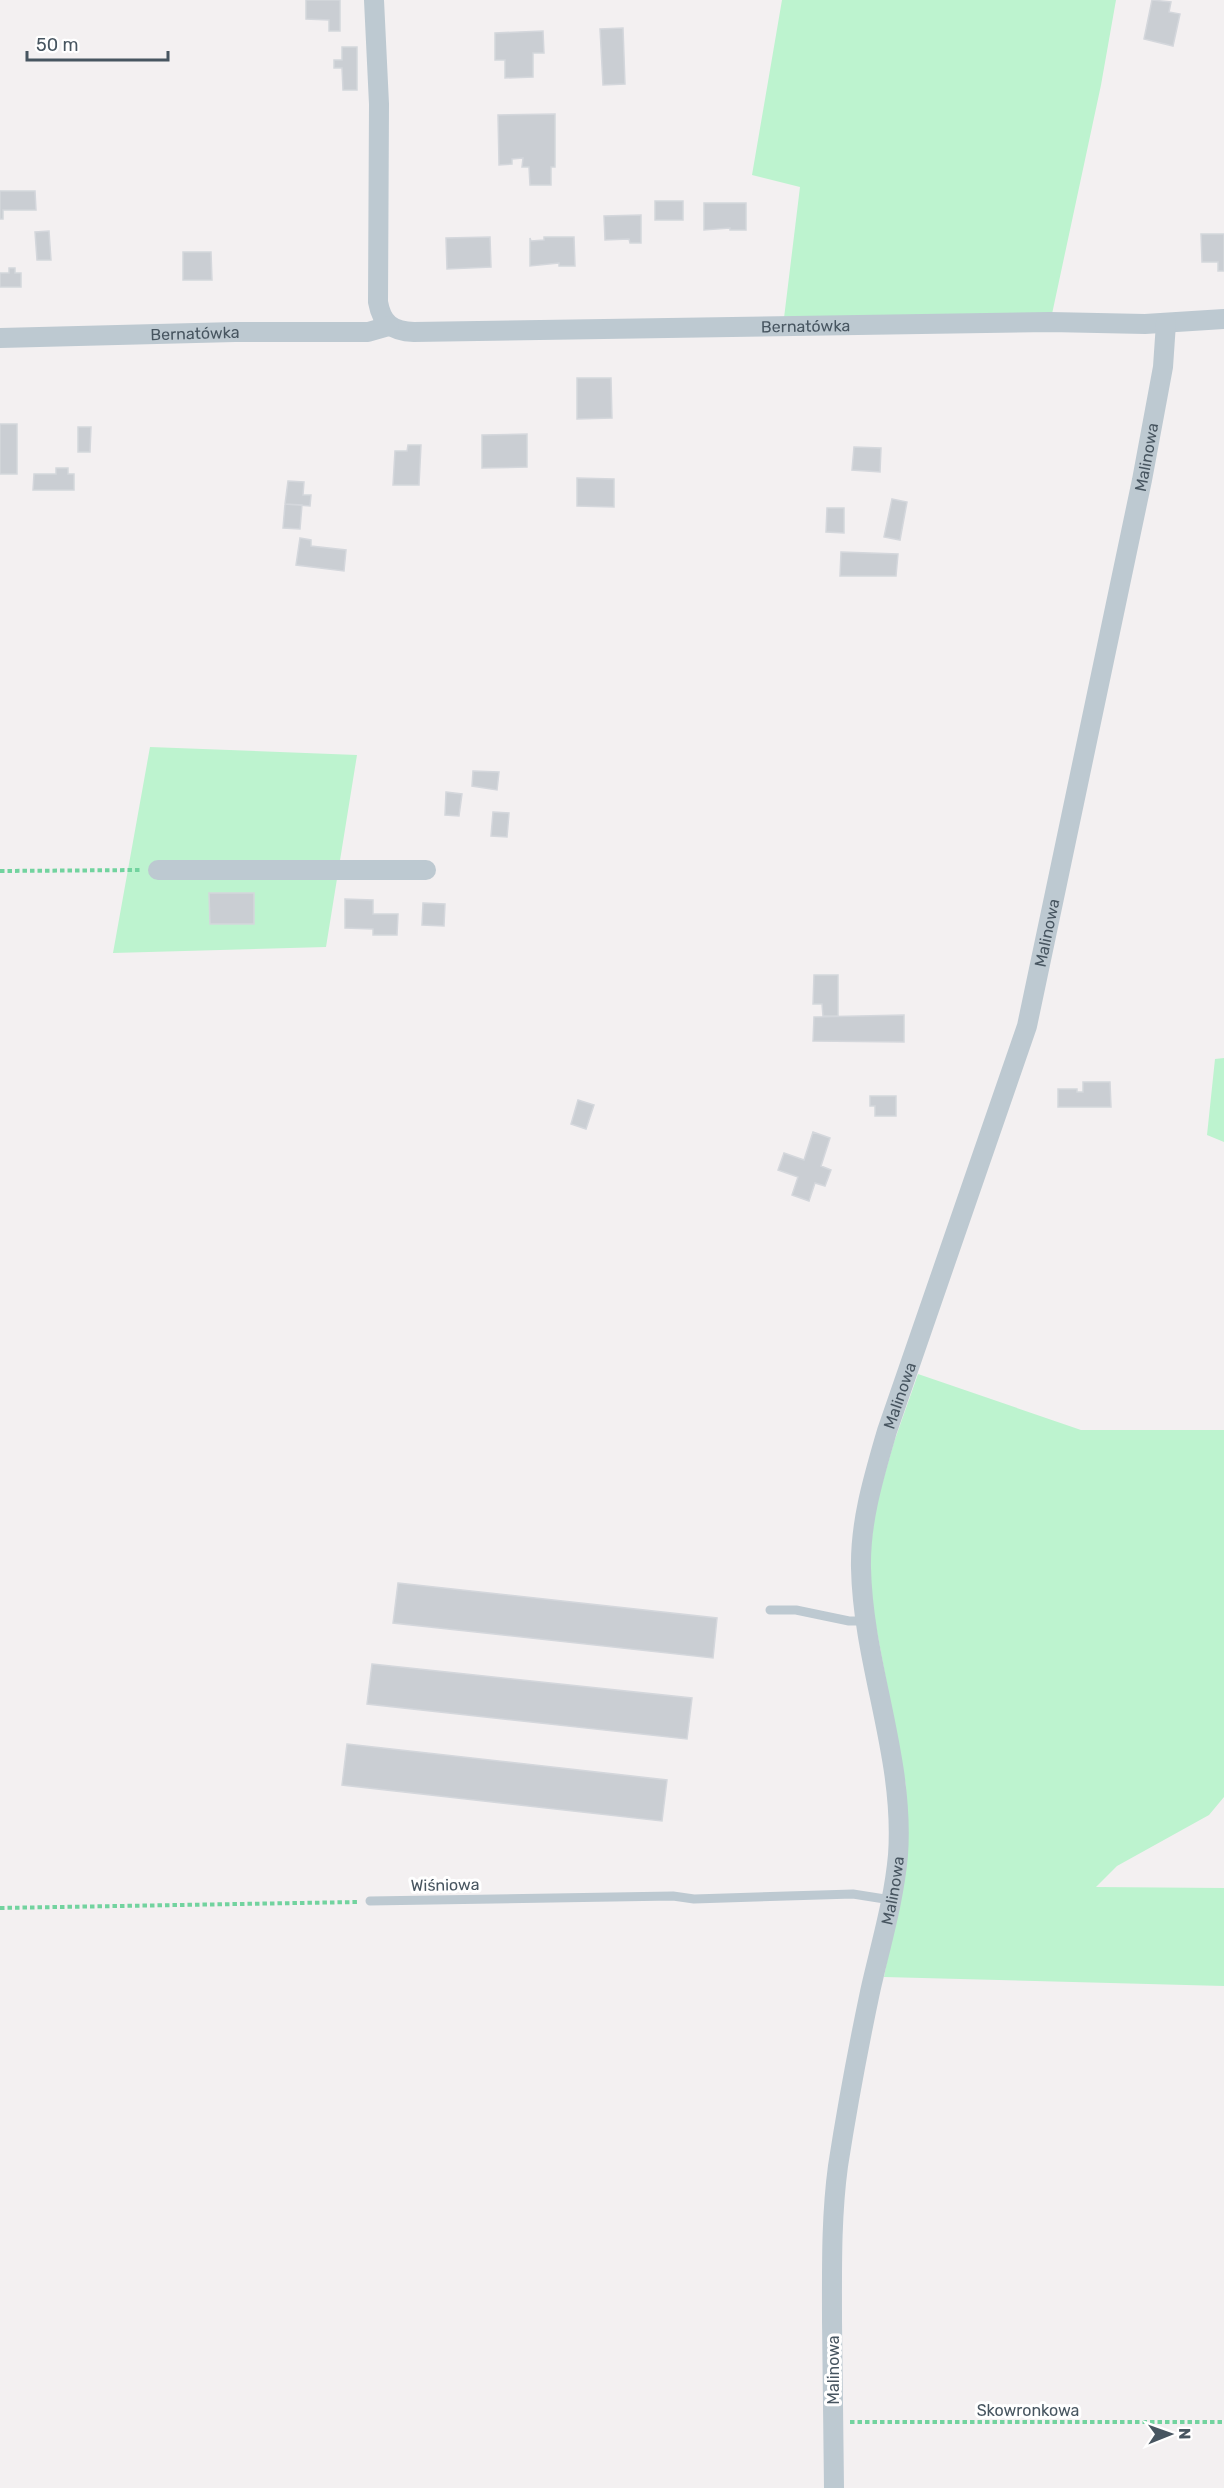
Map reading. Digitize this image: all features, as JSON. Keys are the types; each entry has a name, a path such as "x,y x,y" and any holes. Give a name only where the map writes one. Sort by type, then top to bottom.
{"street":[{"path":"374,0 379,104 378,302 383,320 389,326"},
{"name":"Bernatówka","path":"0,339 235,332 368,332 389,326 403,332 414,332 888,324 1166,323 1224,319"},
{"name":"Malinowa","path":"834,2488 831,2251 836,2185 862,2031 891,1900 898,1855 896,1784 865,1622 861,1547 870,1490 891,1420 1027,1026 1142,480 1162,367 1166,323"},
{"path":"158,870 426,870"}],"lane":[{"path":"770,1610 796,1610 865,1622"},
{"name":"Wiśniowa","path":"370,1901 673,1896 694,1899 853,1894 891,1900"}],"path":[{"path":"0,871 158,870"},
{"path":"0,1908 370,1901"},
{"name":"Skowronkowa","path":"833,2422 1224,2422"}],"green space":[{"path":"782,0 1116,0 1101,85 1052,314 784,318 800,187 752,175"},
{"path":"150,747 357,755 326,947 113,953"},
{"path":"1224,1058 1224,1142 1207,1135 1215,1059"},
{"path":"918,1374 1081,1430 1224,1430 1224,1797 1209,1815 1117,1866 1096,1887 1224,1888 1224,1986 884,1977 903,1858 906,1786 872,1605 869,1559 876,1505 894,1442"}],"building":[{"path":"306,0 340,0 340,31 329,31 329,20 306,19"},
{"path":"1152,0 1171,2 1169,12 1180,14 1173,46 1144,39"},
{"path":"623,28 625,84 603,85 600,29"},
{"path":"543,31 544,53 533,53 533,77 505,78 505,60 495,60 495,33"},
{"path":"342,47 357,47 357,90 343,90 342,68 334,68 334,60 342,60"},
{"path":"555,114 555,167 551,167 551,185 530,185 529,167 522,167 523,158 512,159 512,164 499,165 498,115"},
{"path":"0,191 35,191 36,210 3,210 3,219 0,219"},
{"path":"655,201 683,201 683,220 655,220"},
{"path":"704,203 746,203 746,230 730,230 730,228 704,230"},
{"path":"641,215 641,243 630,243 629,239 605,240 604,216"},
{"path":"49,231 51,260 37,260 35,232"},
{"path":"1201,234 1224,234 1224,271 1218,271 1218,262 1202,262"},
{"path":"490,237 491,267 447,269 446,238"},
{"path":"544,237 574,237 575,266 559,266 559,263 530,266 530,238 531,241 544,240"},
{"path":"183,252 211,252 212,280 183,280"},
{"path":"9,268 15,268 15,273 21,273 21,287 0,287 0,273 9,273"},
{"path":"577,378 611,378 612,418 577,419"},
{"path":"0,424 17,424 17,474 0,474"},
{"path":"78,427 91,427 90,452 78,452"},
{"path":"527,434 527,467 482,468 482,435"},
{"path":"408,445 421,445 419,485 393,485 395,451 407,451"},
{"path":"854,447 881,448 880,472 852,470"},
{"path":"56,468 68,468 68,474 74,474 74,490 33,490 34,474 56,474"},
{"path":"577,478 614,479 614,507 577,506"},
{"path":"288,481 304,482 303,495 311,495 310,506 285,504"},
{"path":"892,499 907,502 900,540 884,537"},
{"path":"285,504 302,505 300,529 283,528"},
{"path":"827,508 844,508 844,533 826,532"},
{"path":"300,538 311,540 311,546 346,550 344,571 296,565"},
{"path":"841,552 898,554 896,576 840,576"},
{"path":"473,771 499,772 497,790 472,786"},
{"path":"446,792 462,794 459,816 445,815"},
{"path":"493,812 509,813 507,837 491,836"},
{"path":"209,893 254,893 254,924 210,924"},
{"path":"345,899 373,900 373,914 398,914 397,935 373,935 373,929 345,928"},
{"path":"423,903 445,904 444,926 422,925"},
{"path":"814,975 838,975 838,1016 823,1016 822,1004 813,1004"},
{"path":"904,1015 904,1042 813,1041 814,1017"},
{"path":"1083,1082 1110,1082 1111,1107 1058,1107 1058,1089 1077,1089 1077,1092 1083,1092"},
{"path":"870,1096 896,1096 896,1116 875,1116 875,1106 870,1106"},
{"path":"578,1100 594,1105 586,1129 571,1124"},
{"path":"813,1132 830,1138 821,1166 831,1170 825,1186 815,1183 809,1201 792,1195 798,1177 778,1170 784,1153 804,1160"},
{"path":"398,1583 717,1618 713,1658 393,1623"},
{"path":"372,1664 692,1698 687,1739 367,1704"},
{"path":"347,1744 667,1780 662,1821 342,1785"}]}
